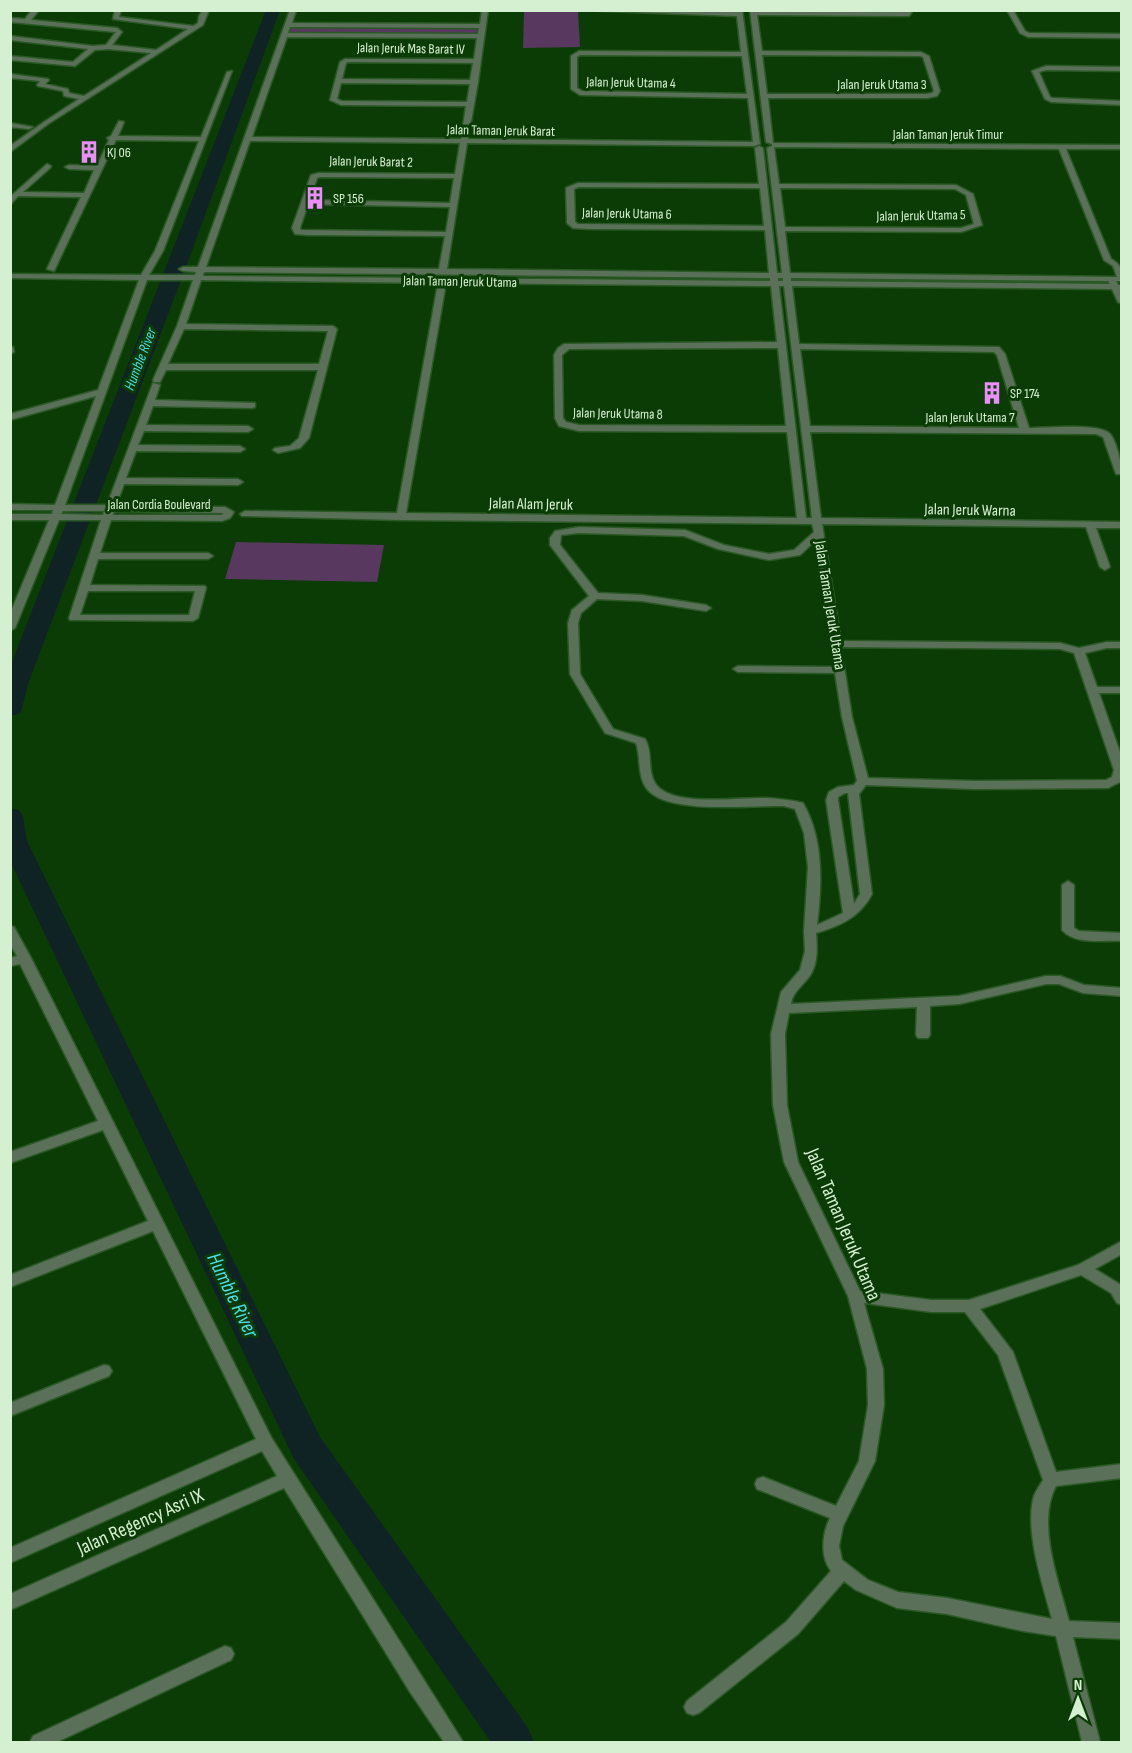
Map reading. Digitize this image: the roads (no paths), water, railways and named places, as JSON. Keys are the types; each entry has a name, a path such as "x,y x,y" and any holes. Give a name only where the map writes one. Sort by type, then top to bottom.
{"street":[{"path":"26,22 36,10"},
{"path":"118,10 115,18 194,28"},
{"path":"10,150 85,98 201,24 206,10"},
{"path":"84,588 201,588 193,618 74,618 105,513 133,448 156,382 181,326 195,273 247,139 293,10"},
{"path":"401,516 443,276 485,10"},
{"path":"584,10 739,12"},
{"path":"753,12 909,14 910,10"},
{"path":"1010,10 1022,32 1028,35 1122,36"},
{"name":"Jalan Taman Jeruk Utama","path":"739,12 774,275 802,522"},
{"name":"Jalan Taman Jeruk Utama","path":"753,12 772,145 818,527 838,644 847,717 860,785 853,794 866,894 858,908 849,914 830,925 810,931 811,951 808,964 806,971 786,994 777,1051 780,1105 791,1162 855,1296 875,1369 876,1405 867,1461 835,1524 831,1546 835,1564 862,1586 897,1600 946,1606 1023,1623 1063,1629 1122,1631"},
{"path":"10,20 117,30 119,32 108,47"},
{"path":"288,25 483,26"},
{"path":"285,35 481,36"},
{"path":"10,38 93,48 108,47 159,52"},
{"path":"10,58 75,64 93,48"},
{"name":"Jalan Jeruk Utama 4","path":"745,54 579,53 574,56 574,89 580,93 750,96"},
{"name":"Jalan Jeruk Utama 3","path":"759,53 921,54 926,56 937,91 935,95 927,96 764,96"},
{"name":"Jalan Jeruk Mas Barat IV","path":"338,81 343,62 347,60 478,61"},
{"path":"1122,69 1046,68 1035,71 1047,98 1051,100 1122,103"},
{"path":"10,628 60,514 101,392 146,273 159,251 230,72"},
{"path":"10,76 46,80 40,85 66,90 66,95 85,98"},
{"path":"471,104 341,103 333,100 338,81 475,82"},
{"path":"51,269 111,138 121,122"},
{"path":"10,125 28,127"},
{"path":"111,138 203,139"},
{"name":"Jalan Taman Jeruk Barat","path":"247,139 772,145"},
{"path":"10,141 21,142"},
{"name":"Jalan Taman Jeruk Timur","path":"772,145 1122,147"},
{"path":"1062,147 1108,260 1116,265 1121,277"},
{"path":"10,203 16,194 47,166"},
{"path":"69,167 98,168"},
{"name":"Jalan Jeruk Barat 2","path":"449,234 298,232 296,228 314,177 319,175 458,176"},
{"name":"Jalan Jeruk Utama 6","path":"763,186 578,184 570,188 571,223 576,226 589,227 768,228"},
{"name":"Jalan Jeruk Utama 5","path":"776,186 956,187 969,194 978,225 961,230 781,229"},
{"path":"16,194 85,195"},
{"path":"305,202 453,205"},
{"path":"1108,260 1105,265 1116,284 1122,302"},
{"path":"10,269 146,273"},
{"path":"10,276 146,273"},
{"name":"Jalan Taman Jeruk Utama","path":"146,273 596,278 775,285 1116,284"},
{"name":"Jalan Taman Jeruk Utama","path":"596,278 787,275 1116,284"},
{"name":"Jalan Taman Jeruk Utama","path":"1116,284 1121,277"},
{"path":"181,326 333,329 301,444 278,450"},
{"name":"Jalan Jeruk Utama 8","path":"782,345 567,346 558,355 559,418 562,424 579,428 792,429"},
{"name":"Jalan Jeruk Utama 7","path":"795,345 996,349 1001,354 1025,431 806,429"},
{"path":"163,367 323,367"},
{"path":"10,417 101,392"},
{"path":"149,403 252,405"},
{"path":"140,428 248,429"},
{"path":"1025,431 1098,431 1104,433 1119,472"},
{"path":"133,448 240,449"},
{"path":"120,481 238,482"},
{"name":"Jalan Cordia Boulevard","path":"10,507 60,514 71,508 105,513 222,518 229,512 225,510 105,513 60,514 10,517"},
{"name":"Jalan Alam Jeruk","path":"245,514 802,522 818,527"},
{"path":"1090,525 1105,567"},
{"name":"Jalan Jeruk Warna","path":"818,527 1122,525"},
{"path":"595,596 555,544 558,533 579,530 685,533 721,547 769,557 797,554 818,527"},
{"path":"94,556 208,556"},
{"path":"706,608 642,598 595,596 576,612 573,623 575,674 609,731 641,741 651,786 659,795 676,802 778,801 799,806 805,816 814,873 815,897 810,931"},
{"path":"10,601 22,601"},
{"path":"838,644 1060,646 1079,651 1107,645 1122,645"},
{"path":"849,914 832,800 833,795 842,790 860,785 1108,784 1117,779 1121,770 1079,651"},
{"path":"738,669 840,670"},
{"path":"1094,690 1122,690"},
{"path":"1068,885 1068,930 1077,935 1122,937"},
{"path":"10,930 18,960 107,1123 266,1442 416,1686 454,1743"},
{"path":"783,1009 959,1000 1046,980 1060,980 1083,989 1122,992"},
{"path":"923,1035 924,1002"},
{"path":"10,1158 107,1123"},
{"path":"10,1281 156,1224"},
{"path":"855,1296 931,1306 969,1306 1083,1269 1122,1247"},
{"path":"1083,1269 1116,1289 1121,1297"},
{"path":"969,1306 1005,1352 1051,1480 1042,1497 1040,1525 1045,1559 1091,1743"},
{"path":"10,1410 104,1371"},
{"path":"10,1556 266,1442"},
{"path":"1051,1480 1122,1471"},
{"name":"Jalan Regency Asri IX","path":"10,1602 287,1479"},
{"path":"763,1484 840,1515"},
{"path":"693,1707 792,1628 843,1570"},
{"path":"39,1743 225,1654"}],"waterway":[{"name":"Humble River","path":"10,709 16,684 180,259 273,10"},
{"name":"Humble River","path":"10,816 14,841 307,1448 514,1742"}],"place":[{"name":"KJ 06","path":"89,152"},
{"name":"SP 156","path":"315,198"},
{"name":"SP 174","path":"992,393"}]}
